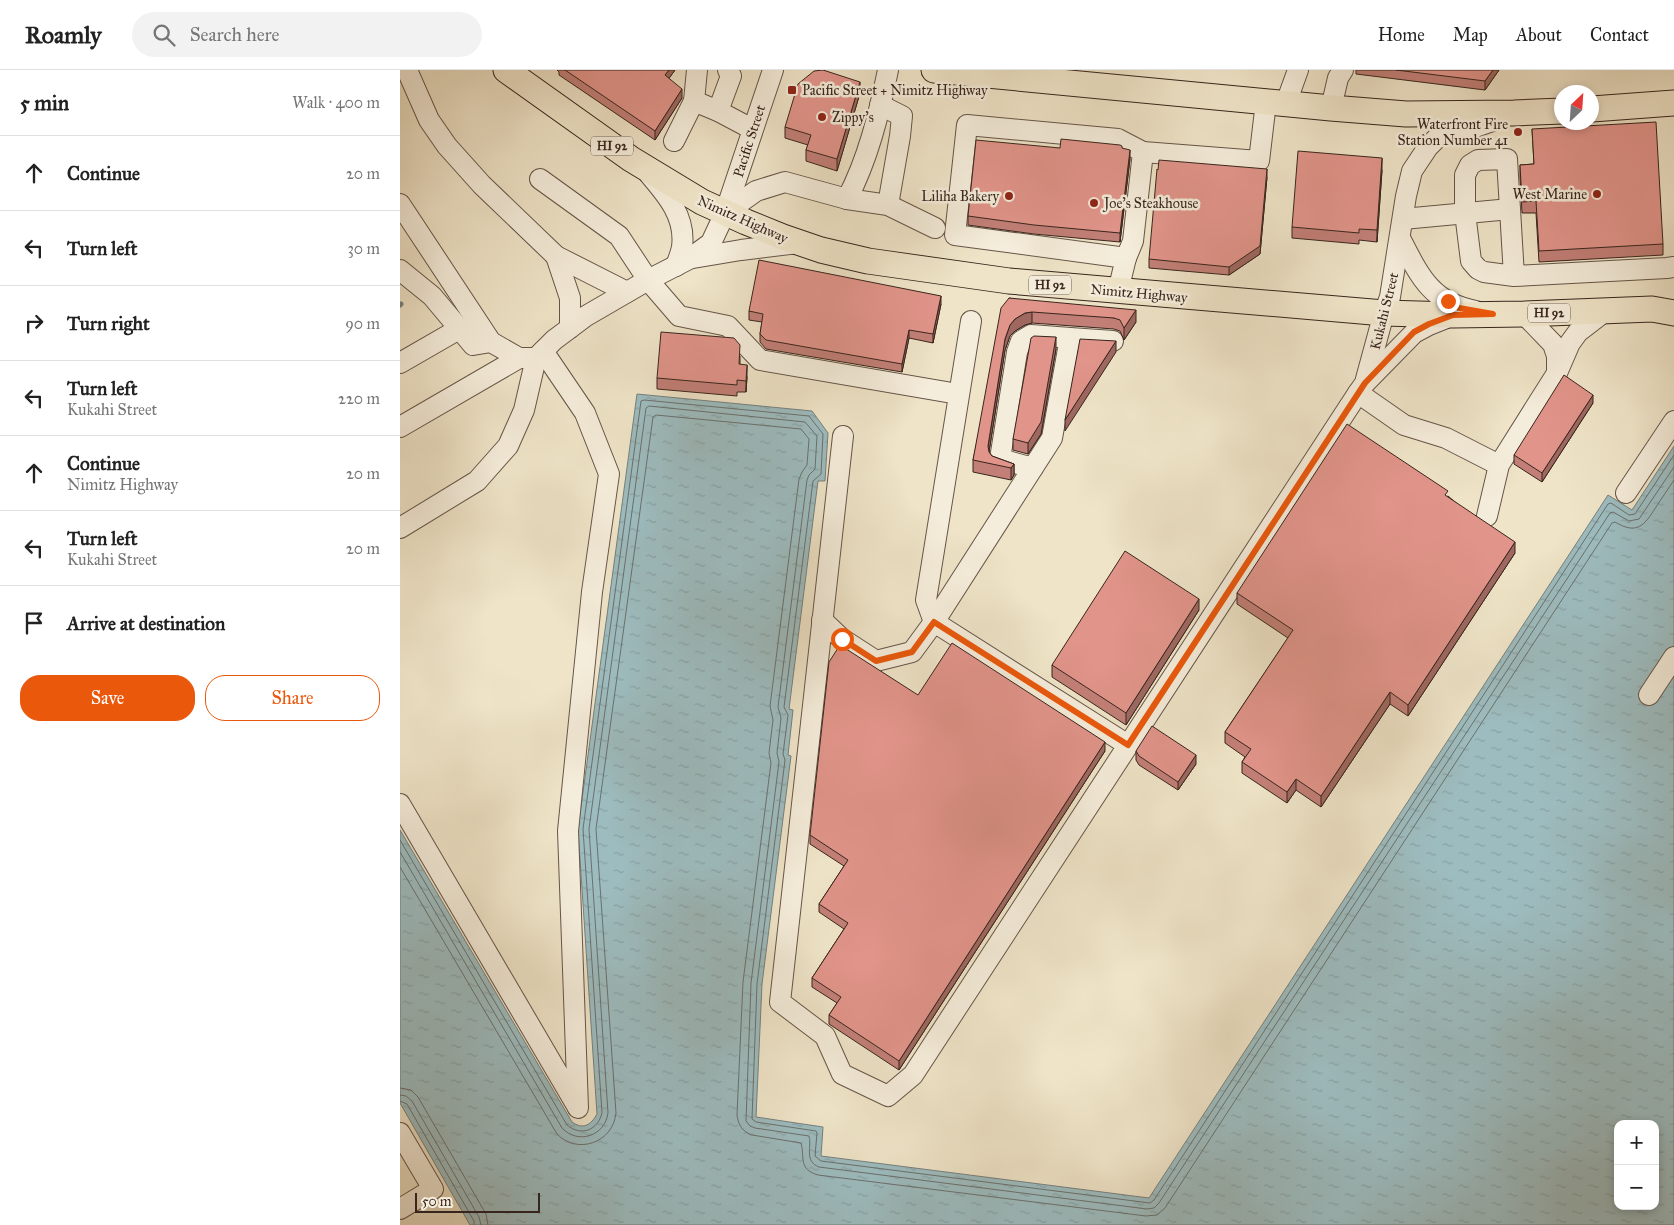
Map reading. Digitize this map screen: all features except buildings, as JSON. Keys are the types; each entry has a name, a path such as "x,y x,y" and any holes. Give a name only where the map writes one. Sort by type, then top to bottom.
{"main road":[{"name":"Nimitz Highway","path":"506,70 641,165 687,194 725,213 800,243 868,261 1009,282 1384,312 1453,315 1524,314 1667,308"},
{"path":"934,70 1058,76 1276,102 1406,114 1554,111"},
{"path":"1599,109 1674,103"},
{"path":"1628,107 1674,116"}],"street":[{"path":"407,70 429,120 447,146 482,185 556,256 627,292"},
{"path":"674,141 694,100 697,70"},
{"path":"718,111 731,76 728,70"},
{"name":"Pacific Street","path":"682,262 711,243 725,213 773,70"},
{"path":"847,199 859,176 880,105 888,70"},
{"path":"1126,258 955,235 967,125 1118,139 1143,152 1259,161 1276,102 1298,70"},
{"path":"1331,108 1338,78 1343,70"},
{"path":"694,100 752,129"},
{"path":"880,105 902,116 888,205"},
{"name":"Kukahi Street","path":"1362,388 1390,297 1406,196 1412,171 1428,147 1438,137 1451,131 1472,128 1514,113"},
{"path":"1118,291 1126,258 1133,241 1143,152"},
{"path":"1514,276 1506,159 1478,160 1470,165 1465,175 1465,213 1471,261 1484,272 1514,276 1667,268 1674,266"},
{"path":"641,165 666,193 674,206 681,225 682,262"},
{"path":"540,179 619,236 648,280 679,316 728,326 760,360 958,394"},
{"path":"725,213 756,191 786,182 847,199 888,205 935,228"},
{"path":"400,204 491,342"},
{"path":"1402,229 1465,213 1510,208"},
{"name":"Kukahi Street","path":"1402,229 1420,276 1436,294 1459,308 1493,314"},
{"path":"400,427 533,356 586,316 682,262 741,250 800,243"},
{"path":"556,256 570,298 570,328"},
{"path":"400,270 432,296 472,344 491,342 533,356 585,413 609,474 592,592 568,830 578,1108 400,804"},
{"path":"1488,516 1499,465 1558,373 1570,343 1578,332 1604,312"},
{"path":"1524,314 1553,344 1557,356 1558,373"},
{"name":"Kukahi Street","path":"822,620 780,1002 825,1036 842,1074 888,1096 912,1075 1362,388 1414,332 1453,315"},
{"path":"971,321 926,600 934,622 1128,745"},
{"path":"400,363 459,329"},
{"path":"1033,468 1000,459 1017,352 1021,341 1031,335 1113,341"},
{"path":"843,436 822,620 842,639 876,661 912,652 934,622 1052,438 1070,338"},
{"path":"400,528 477,481 508,446 524,410 533,356"},
{"path":"1362,388 1404,425 1446,438 1499,465"},
{"path":"1626,493 1674,421"},
{"path":"1649,695 1674,657"},
{"path":"400,1133 433,1189 400,1209"}],"water":[{"path":"637,394 812,411 828,433 825,481 818,481 789,709 793,710 788,755 791,756 762,984 756,1117 823,1127 821,1156 1149,1198 1608,495 1632,510 1674,446 1674,1225 470,1225 400,1103 400,830 572,1122 583,1126 592,1121 597,1114 578,829"}],"place":[{"name":"Pacific Street + Nimitz Highway","path":"792,90"},
{"name":"Zippy's","path":"822,117"},
{"name":"Waterfront Fire Station Number 41","path":"1518,132"},
{"name":"West Marine","path":"1597,194"},
{"name":"Liliha Bakery","path":"1009,196"},
{"name":"Joe’s Steakhouse","path":"1094,203"}],"route":[{"path":"842,639 876,661 912,652 934,622 1128,745 1365,383 1414,332 1453,315 1493,314 1459,308 1448,301"}]}
